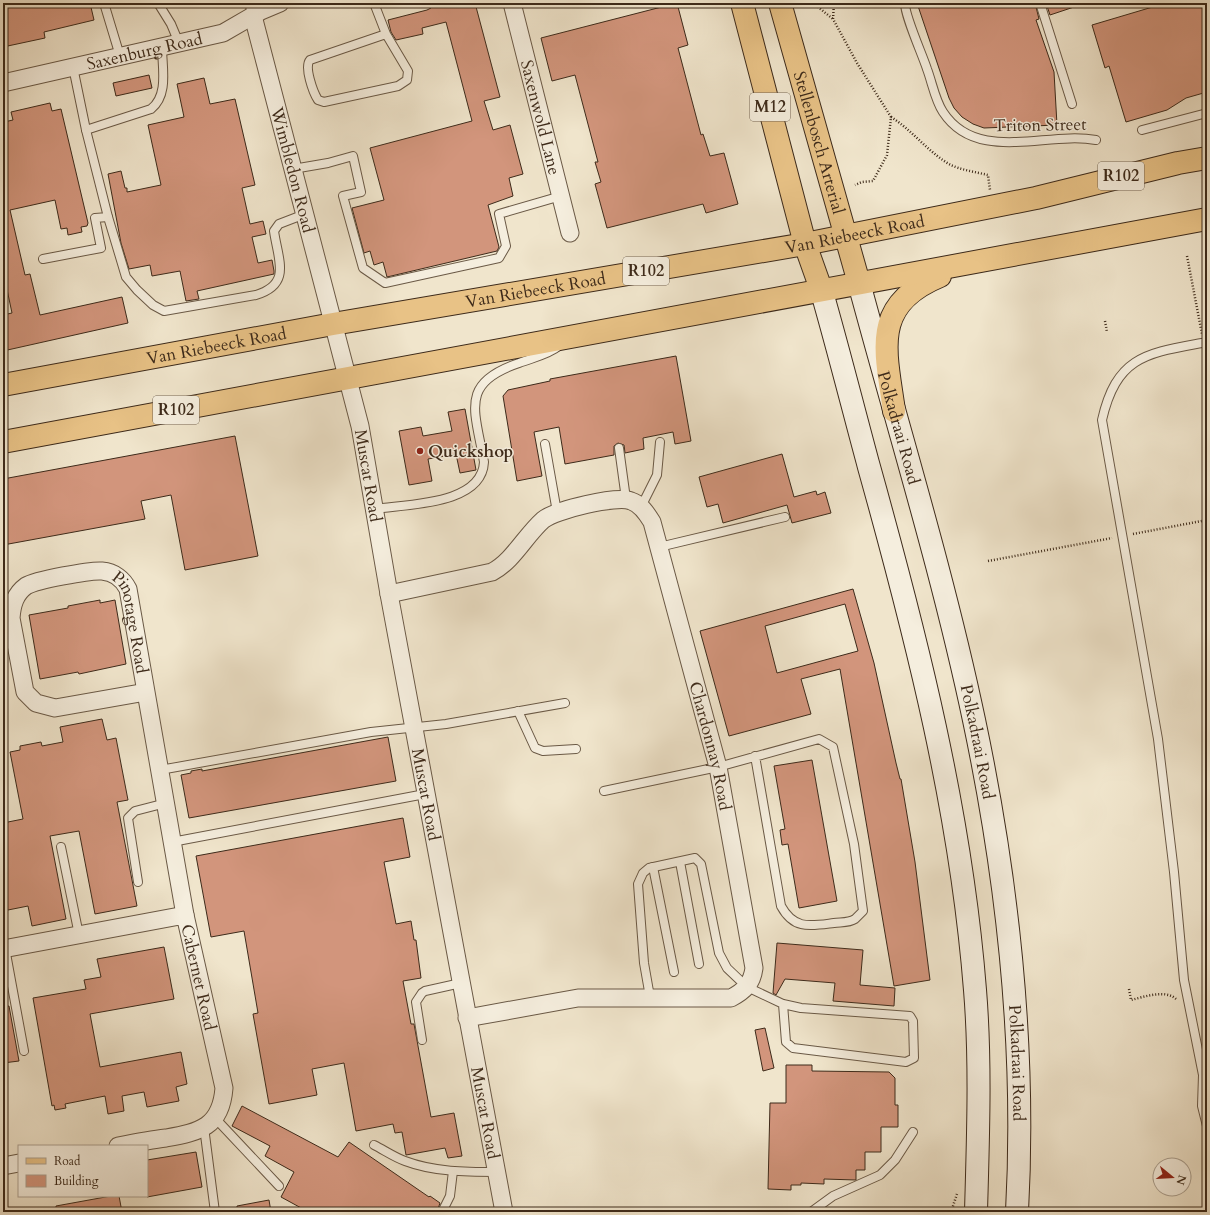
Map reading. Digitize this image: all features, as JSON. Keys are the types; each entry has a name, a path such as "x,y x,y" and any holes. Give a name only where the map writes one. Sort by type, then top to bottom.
{"main road":[{"name":"M12","path":"742,3 805,244 820,289 905,596 938,741 954,827 975,991 978,1074 976,1212"},
{"name":"Stellenbosch Arterial","path":"780,3 859,283"},
{"name":"Van Riebeeck Road","path":"3,385 334,324 805,244 1036,198 1178,163 1207,158"},
{"name":"R102","path":"3,442 568,338 820,289 1207,220"},
{"path":"894,411 886,346 886,332 897,309 905,298 923,283 978,260"},
{"name":"Polkadraai Road","path":"859,283 965,679 988,796 1002,881 1018,1039 1020,1135 1017,1212"},
{"path":"961,1212 967,1193 971,1119 978,1074"}],"street":[{"name":"Saxenburg Road","path":"3,83 223,33 251,10 267,8 280,3"},
{"name":"Saxenwold Lane","path":"512,3 570,233"},
{"name":"Wimbledon Road","path":"251,10 348,378"},
{"name":"Muscat Road","path":"348,378 360,426 425,794 504,1212"},
{"path":"389,594 492,572 502,566 542,521 556,512 617,498 626,499"},
{"name":"Chardonnay Road","path":"626,499 633,501 641,507 652,522 718,767 754,968 753,977 747,987"},
{"name":"Pinotage Road","path":"146,692 55,708 36,703 25,692 11,618 9,599 36,581 101,571 120,578 128,589 185,915"},
{"name":"Cabernet Road","path":"4,948 185,915 224,1088 223,1100 210,1123"},
{"path":"467,1018 578,998 731,998 747,987"},
{"path":"124,1145 195,1132 210,1123"},
{"path":"3,1166 18,1163"},
{"path":"1019,1169 1028,1212"}],"lane":[{"path":"104,3 120,56"},
{"path":"158,3 171,24 179,43"},
{"path":"374,3 386,34 408,71 407,80 398,86 324,102 318,100 313,91 307,65 310,60 386,34"},
{"name":"Triton Street","path":"905,3 942,110 952,124 963,132 979,140 997,142 1096,140"},
{"name":"Triton Street","path":"1040,3 1072,104"},
{"path":"86,130 151,109 156,106 162,97 162,47"},
{"path":"73,67 86,130 108,217 126,277 153,305 164,311 267,292 278,280 281,271 274,231 279,224 304,214"},
{"path":"1142,130 1207,113"},
{"path":"293,169 328,163 353,156 361,192 343,196 349,223 363,268 386,283 499,258 506,246 499,214 561,196"},
{"path":"43,259 101,248 95,218 108,217"},
{"path":"375,509 448,498 471,486 483,470 484,462 476,416 475,400 480,386 502,368 549,352 568,338"},
{"path":"1205,343 1159,351 1136,360 1125,369 1107,398 1102,420 1121,536 1158,740 1174,872 1184,980 1203,1074 1207,1084"},
{"path":"641,507 657,475 660,442"},
{"path":"545,444 556,512"},
{"path":"619,448 626,499"},
{"path":"658,547 784,517"},
{"path":"160,770 371,732 414,728 518,712 565,703"},
{"path":"518,712 535,748 543,751 576,749"},
{"path":"604,791 718,767 754,756 819,738 833,747 854,844 863,911 856,919 807,926 789,919 785,913 781,906 754,756"},
{"path":"172,842 425,794"},
{"path":"138,882 128,818 135,811 166,803"},
{"path":"61,847 78,935"},
{"path":"650,997 644,963 638,884 645,870 695,858 701,864 719,953 727,968 747,987 783,1004 813,1010 910,1016 913,1021 914,1058 906,1062 793,1048 786,1042 783,1004"},
{"path":"680,862 698,964"},
{"path":"653,867 674,972"},
{"path":"4,948 24,1051"},
{"path":"422,1040 416,1002 422,993 460,983"},
{"path":"1203,1074 1202,1106 1207,1126"},
{"path":"210,1123 279,1186"},
{"path":"210,1123 215,1212"},
{"path":"811,1212 833,1196 880,1175 895,1160 913,1132"},
{"path":"374,1145 403,1161 416,1165 453,1171 496,1172"},
{"path":"442,1212 450,1196 453,1171"}],"path":[{"path":"813,3 834,19 857,63 890,117 903,125 936,155 951,165 988,175 990,191"},
{"path":"834,3 834,19"},
{"path":"855,185 862,182 872,181 886,155 890,117"},
{"path":"1187,256 1205,343 1207,362"},
{"path":"1105,321 1107,332"},
{"path":"988,561 1207,520"},
{"path":"1129,989 1131,1000 1168,994 1178,1000 1179,1005"},
{"path":"951,1212 958,1190"}],"building":[{"path":"3,3 90,3 94,20 44,32 45,38 3,47"},
{"path":"430,3 475,3 500,97 484,101 493,130 510,125 523,174 509,178 513,196 488,205 499,247 497,251 387,277 383,262 374,265 370,251 364,253 352,208 384,200 370,148 472,121 446,22 422,28 423,34 396,40 391,32 388,20 427,10 431,8"},
{"path":"677,3 688,45 678,48 701,135 703,134 710,156 724,153 738,204 706,213 703,204 607,228 595,184 601,182 595,162 598,162 575,75 552,81 541,38"},
{"path":"917,3 1035,3 1039,19 1036,20 1054,72 1057,125 984,128 973,124 962,117 954,108 949,98"},
{"path":"1046,3 1080,3 1080,5 1050,15"},
{"path":"1166,3 1201,3 1207,24 1207,92 1186,98 1167,110 1126,122 1109,66 1105,68 1092,25"},
{"path":"149,75 152,88 116,96 113,83"},
{"path":"204,78 210,104 235,99 255,185 242,188 250,224 263,221 266,234 252,237 258,263 272,260 274,274 197,291 199,299 186,301 180,271 152,276 150,265 129,269 121,243 108,174 121,171 127,192 161,185 148,125 184,117 177,84"},
{"path":"50,103 52,111 61,109 88,223 87,226 81,227 82,232 68,235 67,228 61,229 55,200 10,210 25,275 30,274 40,315 122,297 128,323 3,351 3,315 12,313 5,280 3,280 3,135 6,135 4,122 13,120 11,112"},
{"path":"676,356 691,441 675,444 673,432 643,438 644,449 625,453 624,445 618,443 614,446 614,455 565,464 559,427 534,432 542,476 517,481 503,396 508,390 550,381 550,379"},
{"path":"465,409 476,470 460,473 456,454 428,459 432,481 409,485 399,431 421,427 423,436 452,431 448,412"},
{"path":"235,436 258,556 185,570 171,495 141,501 145,519 3,545 3,479"},
{"path":"782,454 794,497 816,491 817,495 825,492 831,513 792,523 787,505 723,523 718,504 707,507 699,477"},
{"path":"853,589 874,663 896,763 901,779 915,862 930,980 894,986 840,669 801,679 811,714 729,736 700,631","holes":["845,604 858,651 777,673 765,626"]},
{"path":"100,600 100,603 115,600 126,664 79,674 78,672 40,679 29,615 68,608 68,606"},
{"path":"102,719 107,740 116,738 128,800 117,802 137,906 95,914 79,831 50,836 66,919 32,926 28,906 3,911 3,823 23,819 10,752 20,750 20,746 41,742 42,746 63,742 60,727"},
{"path":"388,737 396,781 189,818 181,775 191,773 191,771 202,769 202,771"},
{"path":"812,760 837,901 799,908 788,844 782,845 780,830 785,829 774,766"},
{"path":"403,818 410,857 384,862 396,924 411,921 414,940 416,940 421,978 403,981 411,1024 414,1024 431,1117 454,1113 462,1156 448,1158 445,1148 406,1155 402,1132 395,1133 393,1124 356,1131 344,1063 312,1069 317,1095 269,1104 253,1014 258,1013 244,931 211,937 196,856"},
{"path":"777,943 863,950 860,985 895,988 894,1006 833,1001 835,983 785,979 776,995 773,993"},
{"path":"164,947 174,999 90,1014 100,1067 181,1052 187,1084 176,1087 179,1101 147,1107 144,1092 122,1096 124,1111 108,1114 105,1096 65,1104 66,1108 55,1110 54,1105 52,1106 33,998 86,989 84,980 101,977 97,959"},
{"path":"9,1006 19,1061 3,1063 3,1007"},
{"path":"765,1028 774,1068 763,1071 755,1030"},
{"path":"786,1065 812,1065 812,1071 889,1072 895,1078 895,1105 898,1105 898,1127 881,1127 881,1152 865,1152 865,1170 856,1170 856,1180 824,1179 824,1184 801,1183 801,1185 791,1185 791,1190 768,1189 770,1103 786,1103"},
{"path":"242,1106 338,1157 349,1142 440,1203 437,1212 300,1212 303,1209 281,1197 294,1172 265,1156 270,1146 232,1126"},
{"path":"196,1152 202,1187 148,1197 148,1160"},
{"path":"106,1197 119,1197 122,1212 56,1212 56,1206"},
{"path":"269,1200 271,1212 237,1212 237,1206"}],"place":[{"name":"Quickshop","path":"420,451"}]}
